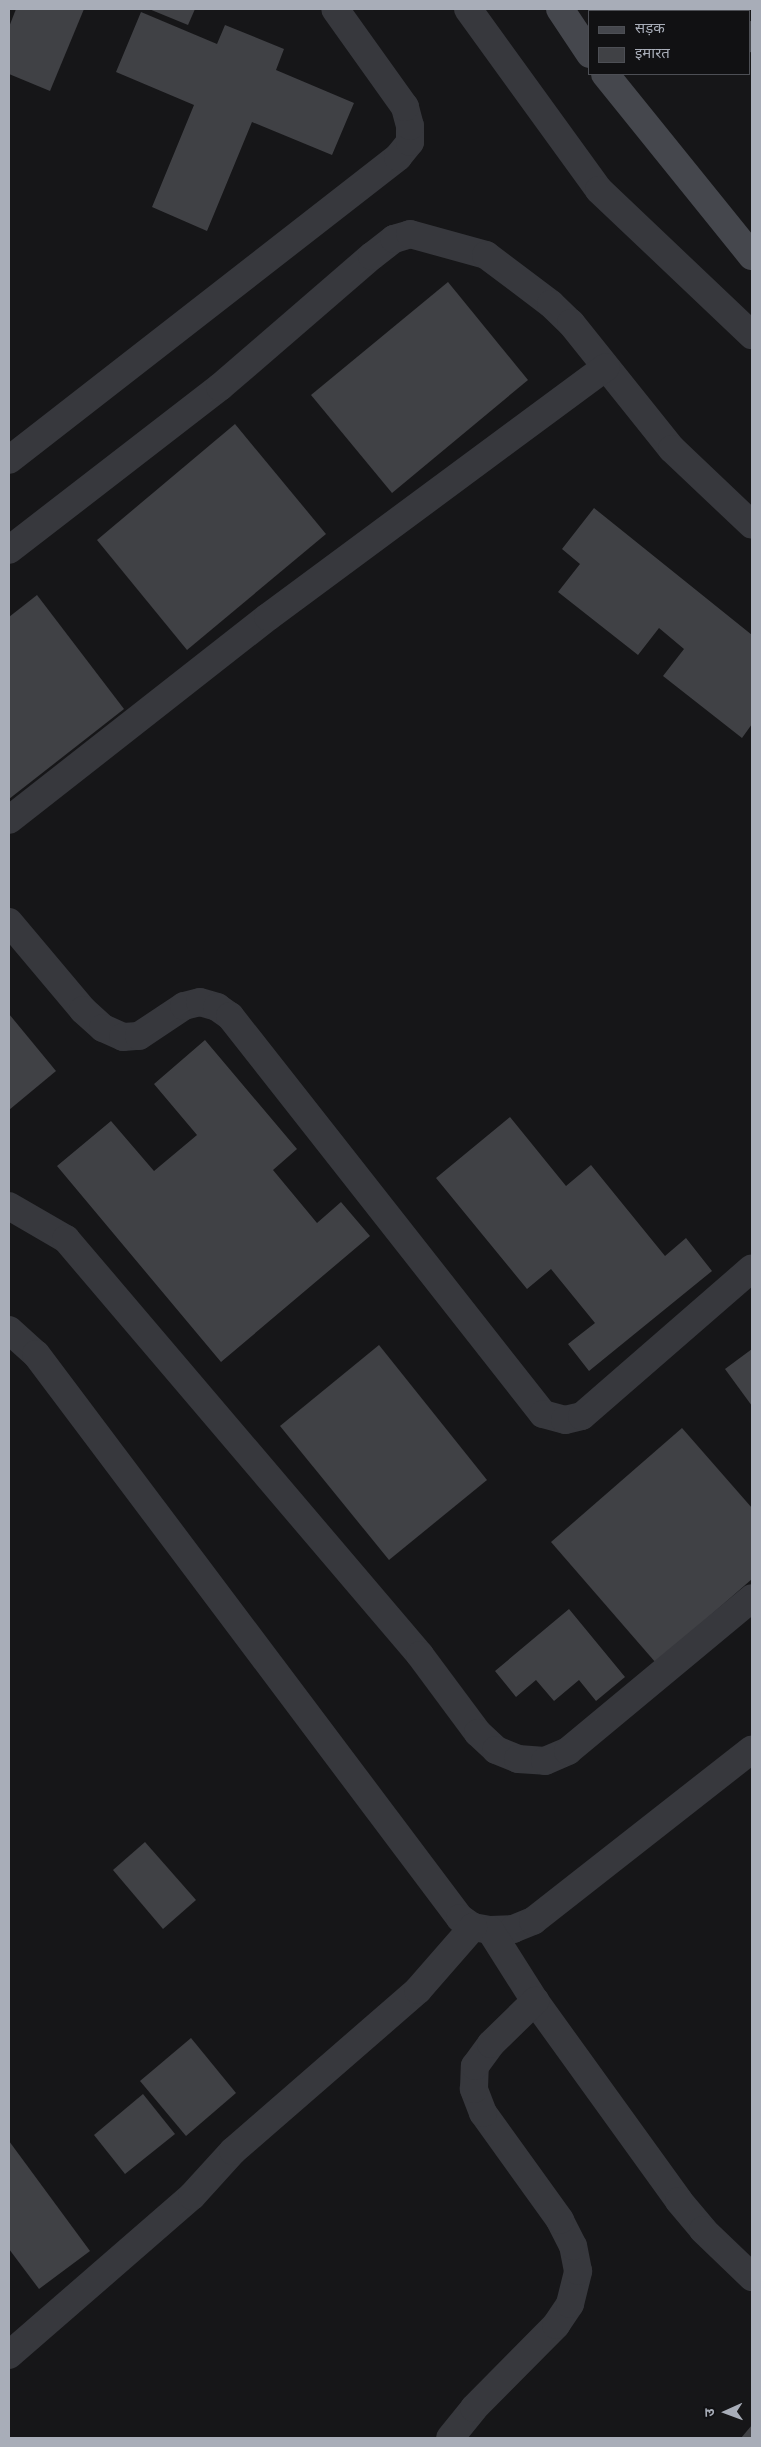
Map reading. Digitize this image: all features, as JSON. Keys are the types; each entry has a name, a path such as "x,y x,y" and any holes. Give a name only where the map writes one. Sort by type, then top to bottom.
{"street":[{"path":"9,460 398,158 410,142 410,126 404,107 335,9"},
{"path":"468,9 599,190 752,335"},
{"path":"560,9 588,51"},
{"path":"606,75 752,256"},
{"path":"9,550 220,387 372,256 394,239 410,234 486,255 551,304 571,324 672,450 752,525"},
{"path":"9,820 268,617 606,367"},
{"path":"9,922 84,1010 103,1028 123,1037 139,1036 184,1006 200,1002 217,1007 230,1016 543,1414 565,1420 582,1416 752,1268"},
{"path":"9,1206 66,1239 408,1640 478,1733 496,1750 518,1759 545,1761 568,1750 752,1598"},
{"path":"9,1330 36,1354 460,1918 481,1928 513,1929 533,1922 752,1749"},
{"path":"481,1928 679,2201 703,2230 752,2277"},
{"path":"9,2355 192,2196 233,2151 418,1990 481,1928"},
{"path":"450,2438 474,2408 556,2325 570,2304 578,2270 573,2246 560,2220 483,2113 474,2089 475,2066 491,2044 535,2001"}],"building":[{"path":"16,9 84,9 50,91 9,74 9,27"},
{"path":"149,9 195,9 188,25"},
{"path":"141,12 217,44 225,25 284,49 276,70 354,103 332,155 252,122 207,231 152,207 194,105 116,72"},
{"path":"448,282 528,380 392,493 311,395"},
{"path":"235,424 326,534 187,650 97,540"},
{"path":"594,508 752,635 752,724 742,738 663,676 684,649 659,628 638,655 558,592 580,564 562,549"},
{"path":"37,595 124,709 9,799 9,617"},
{"path":"9,1014 56,1071 9,1110"},
{"path":"205,1040 297,1149 273,1170 317,1223 341,1202 370,1236 221,1362 57,1166 111,1121 154,1171 197,1135 154,1084"},
{"path":"510,1117 566,1186 591,1165 665,1256 686,1238 712,1271 589,1371 568,1344 595,1323 551,1269 527,1289 436,1178"},
{"path":"379,1345 487,1480 389,1560 280,1426"},
{"path":"752,1349 752,1406 725,1369"},
{"path":"682,1428 752,1508 752,1579 656,1663 551,1542"},
{"path":"569,1609 625,1677 596,1701 579,1680 554,1701 536,1680 516,1697 495,1671"},
{"path":"145,1842 196,1900 163,1929 113,1870"},
{"path":"191,2038 236,2093 186,2136 140,2081"},
{"path":"143,2094 175,2134 125,2174 94,2135"},
{"path":"9,2141 90,2251 39,2289 9,2249"},
{"path":"752,2425 752,2438 741,2438"}]}
